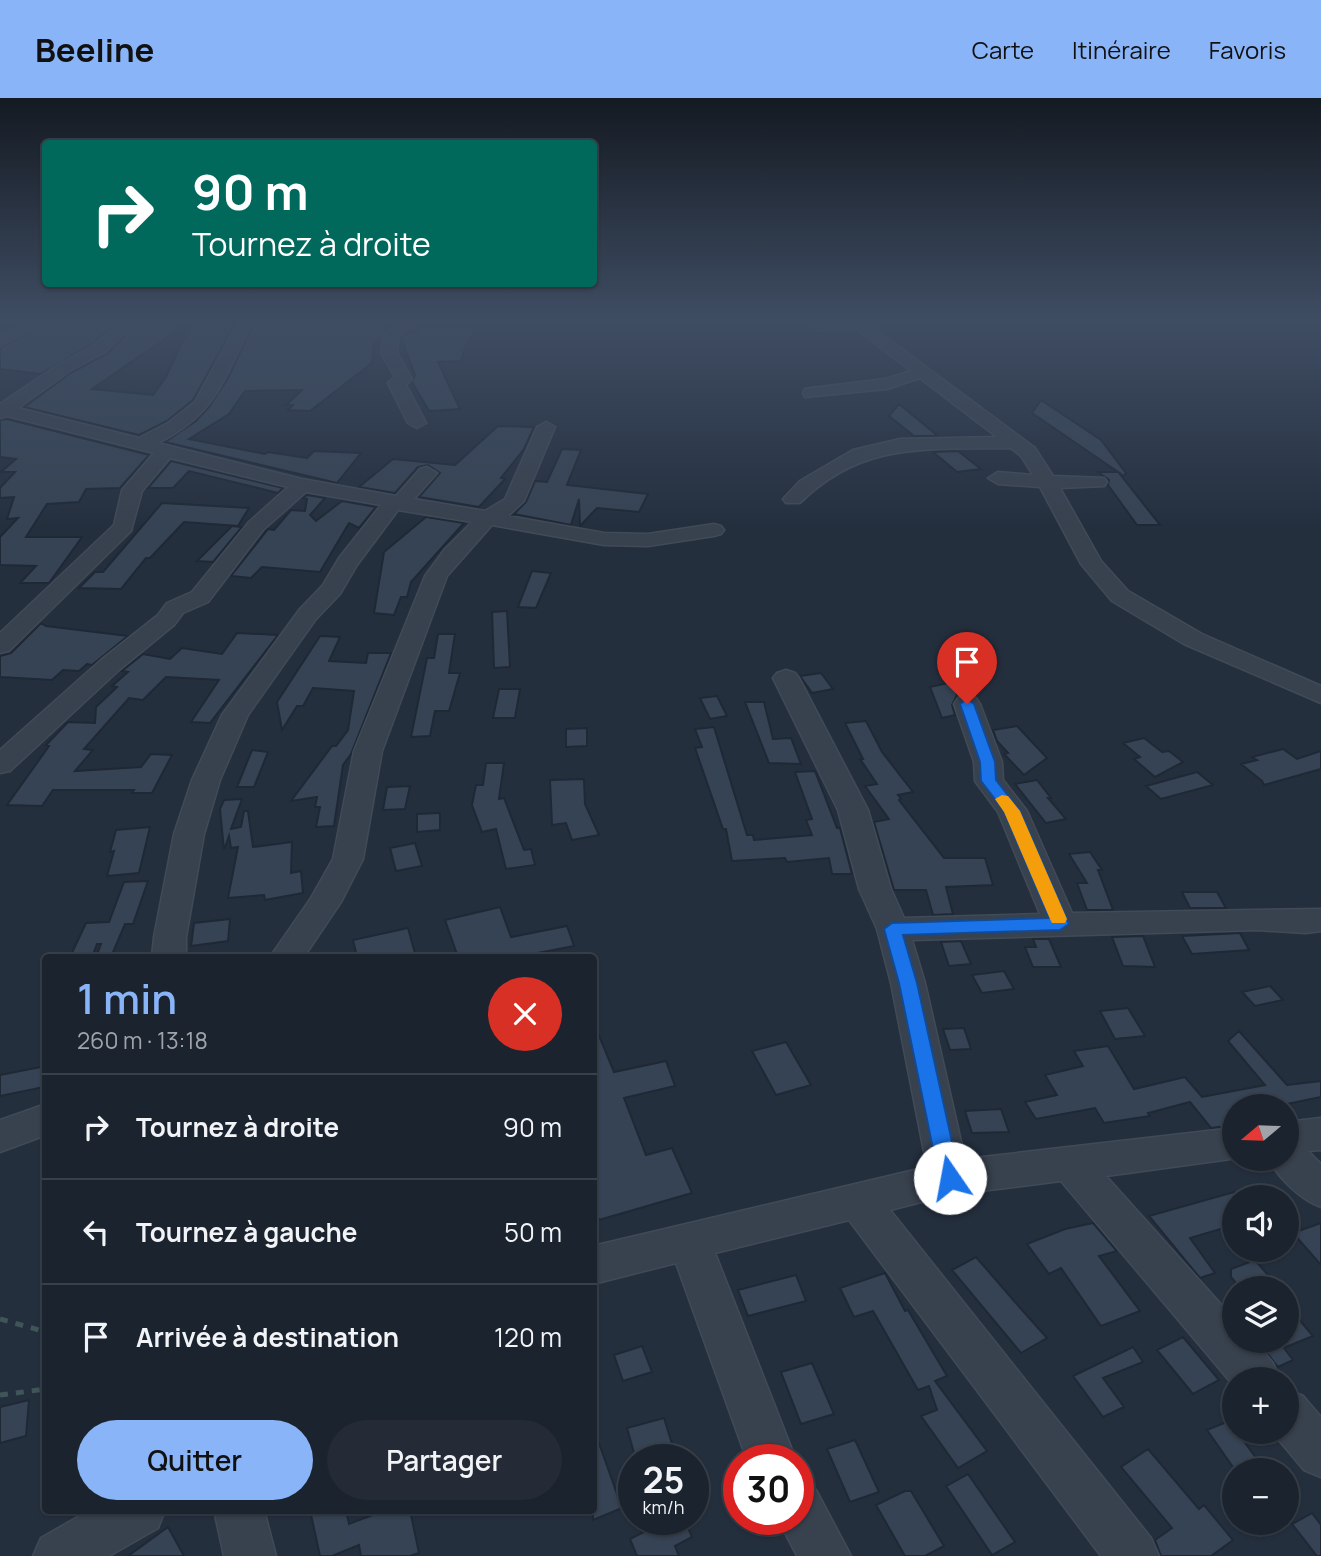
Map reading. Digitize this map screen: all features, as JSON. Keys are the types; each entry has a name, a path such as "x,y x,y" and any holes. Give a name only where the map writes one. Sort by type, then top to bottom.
{"street":[{"path":"1,410 30,391"},
{"path":"144,443 182,424 210,391"},
{"path":"402,391 417,423"},
{"path":"811,393 828,391"},
{"path":"948,391 1016,442 1035,461 1092,564 1120,596 1193,639 1321,695"},
{"path":"1,410 144,443 302,485 396,503 624,541 714,530"},
{"path":"289,954 325,902 348,859 368,751 436,576 450,555 489,517 509,507 514,501 545,427"},
{"path":"793,499 807,485 860,454 900,445 1016,442"},
{"path":"0,646 124,527 132,490 167,450"},
{"path":"1035,461 992,473 1047,482 1097,482"},
{"path":"169,954 189,834 206,780 235,715 308,614 332,589 347,563 396,503 427,473"},
{"path":"0,765 110,665 166,620 175,608 200,597 256,526 302,485"},
{"path":"786,678 853,810 875,889 892,929 908,983 950,1178"},
{"path":"967,704 988,762 989,781 1012,811 1060,924"},
{"path":"892,929 1257,919 1306,922 1321,920"},
{"path":"0,1136 42,1120"},
{"path":"1299,1137 1321,1134"},
{"path":"597,1264 950,1178 1222,1145"},
{"path":"1071,1164 1247,1367"},
{"path":"1299,1168 1321,1190"},
{"path":"858,1200 1133,1556"},
{"path":"690,1242 764,1444"},
{"path":"1299,1427 1321,1453"},
{"path":"58,1556 133,1514"},
{"path":"240,1514 250,1556"},
{"path":"813,1535 825,1556"}],"path":[{"path":"0,1319 42,1331"},
{"path":"0,1395 42,1390"}],"building":[{"path":"46,391 113,391 153,395 156,391 198,391 193,400 167,421 139,435 24,407"},
{"path":"219,391 245,391 229,414 189,439 265,454 268,452 307,458 314,451 361,453 337,483 165,442 196,421"},
{"path":"301,391 336,391 310,411 288,410 293,405 286,405"},
{"path":"417,391 452,391 460,409 429,411"},
{"path":"1041,400 1101,440 1126,473 1124,476 1119,473 1160,525 1137,525 1108,485 1109,480 1098,472 1118,472 1032,413"},
{"path":"899,404 938,436 914,436 889,416"},
{"path":"7,419 149,455 120,488 86,489 79,502 47,504 26,537 82,537 49,583 20,583 36,566 0,565 0,537 18,518 7,519 14,497 0,498 0,488 15,472 1,472 16,459 0,457 0,420"},
{"path":"498,426 534,427 524,449 501,478 505,479 479,507 419,497 440,473 428,465 418,467 395,493 359,487 393,459 455,465"},
{"path":"562,449 581,450 567,485 648,494 639,512 597,508 580,526 579,499 571,525 514,514 526,502 535,481 547,482"},
{"path":"958,451 981,469 957,472 933,452"},
{"path":"171,461 283,488 278,493 189,471 173,488 148,488"},
{"path":"307,495 325,498 310,515 316,521 342,501 376,507 359,528 349,523 320,572 262,567 251,578 231,576 268,529 274,530 291,510 305,511 307,499 303,498"},
{"path":"162,503 249,508 238,526 184,522 150,558 146,558 121,589 79,588 95,572 103,572"},
{"path":"426,517 464,523 411,582 407,597 401,597 394,615 374,613 384,552"},
{"path":"232,526 242,527 213,562 197,561"},
{"path":"532,571 551,573 536,608 518,607"},
{"path":"507,611 510,667 494,668 492,612"},
{"path":"41,623 46,626 128,636 92,665 87,664 79,671 63,670 52,680 0,677 0,656 11,653"},
{"path":"237,633 278,635 210,723 191,722 219,680 166,677 143,700 129,698 84,749 93,750 75,771 141,767 151,754 172,755 152,793 132,793 134,790 53,790 42,806 7,805 49,746 46,745 68,722 95,723 96,707 117,687 112,686 128,672 122,671 143,654 170,659 182,648 222,654"},
{"path":"438,634 455,634 449,673 460,673 449,711 435,711 430,736 411,737 427,658 434,658"},
{"path":"320,636 340,637 329,661 366,663 368,653 391,653 351,754 343,765 334,826 316,827 320,807 315,807 317,797 291,801 332,746 336,746 348,730 354,691 313,688 303,706 297,706 282,730 277,702"},
{"path":"821,673 833,689 812,693 800,676"},
{"path":"952,682 957,695 952,705 955,715 942,718 930,687"},
{"path":"499,689 520,689 515,718 493,718"},
{"path":"717,696 727,716 710,719 700,698"},
{"path":"745,702 764,702 773,739 791,738 801,764 769,763"},
{"path":"866,721 882,752 913,792 898,795 901,799 899,800 944,858 985,858 993,885 946,887 953,914 933,915 926,890 894,890 874,822 889,819 865,786 877,784 860,759 863,759 845,723"},
{"path":"1017,726 1047,758 1024,775 1004,754 1008,753 997,741 993,730"},
{"path":"714,727 747,835 753,835 754,840 812,835 806,820 812,819 795,772 815,771 837,828 840,828 852,874 832,874 829,858 787,862 785,858 732,861 726,829 723,829 695,748 702,747 695,729"},
{"path":"587,728 587,746 566,747 566,729"},
{"path":"1144,738 1162,752 1169,751 1183,762 1155,777 1134,759 1140,757 1123,743"},
{"path":"1283,749 1297,759 1321,751 1321,769 1264,785 1241,764 1257,760 1252,757"},
{"path":"252,750 268,752 254,787 237,787"},
{"path":"486,763 504,763 499,799 504,798 524,850 531,849 535,865 506,869 496,829 482,832 472,805 476,785 483,785"},
{"path":"1197,772 1213,785 1161,799 1146,786"},
{"path":"584,779 585,804 599,835 572,840 566,823 552,825 550,780"},
{"path":"1037,780 1066,819 1046,823 1015,784"},
{"path":"410,786 405,809 383,810 387,787"},
{"path":"242,799 231,829 241,827 244,811 248,811 253,847 292,842 291,873 301,871 303,893 265,900 264,895 228,898 238,847 231,848 229,836 224,850 220,809 224,800"},
{"path":"440,813 440,830 417,832 417,814"},
{"path":"150,827 139,873 107,876 116,830"},
{"path":"415,843 422,866 396,871 390,848"},
{"path":"1090,852 1102,870 1098,870 1113,910 1087,910 1077,883 1087,883 1069,854"},
{"path":"148,881 133,924 125,924 112,954 97,954 101,944 97,944 93,954 71,954 86,923 109,922 124,882"},
{"path":"1182,892 1217,892 1226,908 1190,908"},
{"path":"500,907 511,937 567,926 574,946 533,954 457,954 445,920"},
{"path":"230,919 228,941 191,946 194,923"},
{"path":"408,928 415,954 356,954 353,940"},
{"path":"1240,933 1249,950 1192,954 1182,936"},
{"path":"1143,936 1155,967 1123,966 1112,937"},
{"path":"1033,939 1049,939 1061,967 1033,967 1025,947 1036,947"},
{"path":"961,941 971,964 949,966 941,942"},
{"path":"1004,971 1014,989 982,993 972,975"},
{"path":"1270,986 1283,1000 1255,1006 1242,992"},
{"path":"1128,1008 1145,1036 1115,1039 1100,1011"},
{"path":"964,1028 971,1049 950,1050 943,1029"},
{"path":"597,1031 614,1072 666,1061 675,1086 624,1098 646,1155 672,1148 692,1193 599,1220"},
{"path":"1239,1031 1287,1085 1321,1081 1321,1097 1299,1102 1299,1094 1222,1094 1222,1127 1211,1128 1190,1102 1148,1113 1150,1116 1104,1123 1095,1108 1036,1119 1025,1102 1057,1095 1045,1075 1083,1066 1074,1051 1108,1046 1134,1089 1185,1077 1202,1097 1265,1085 1228,1041"},
{"path":"786,1042 811,1085 776,1095 752,1051"},
{"path":"42,1067 42,1087 0,1096 0,1075"},
{"path":"1001,1109 1009,1132 972,1133 965,1111"},
{"path":"1222,1195 1222,1229 1190,1238 1215,1273 1200,1278 1149,1216"},
{"path":"1093,1223 1117,1251 1099,1256 1140,1311 1101,1326 1061,1268 1049,1274 1027,1244 1065,1229"},
{"path":"1321,1223 1321,1265 1299,1240 1299,1231"},
{"path":"976,1257 1047,1338 1021,1353 952,1270"},
{"path":"1257,1262 1269,1276 1231,1276 1231,1269"},
{"path":"885,1273 905,1311 908,1310 947,1376 935,1381 987,1451 958,1468 921,1416 937,1410 929,1386 918,1390 873,1311 854,1317 840,1288"},
{"path":"796,1275 806,1301 748,1316 738,1290"},
{"path":"1299,1319 1313,1336 1299,1342"},
{"path":"1183,1337 1219,1380 1193,1394 1157,1350"},
{"path":"642,1346 652,1372 623,1381 614,1355"},
{"path":"1133,1347 1143,1362 1103,1378 1124,1407 1103,1417 1073,1376"},
{"path":"1267,1353 1288,1353 1293,1360 1278,1367"},
{"path":"812,1363 834,1414 801,1424 781,1372"},
{"path":"29,1400 26,1436 0,1443 0,1407"},
{"path":"664,1418 672,1444 632,1444 627,1428"},
{"path":"1222,1424 1222,1444 1246,1444 1256,1458 1227,1458 1207,1430"},
{"path":"597,1438 618,1497 618,1510 593,1520 593,1514 597,1514"},
{"path":"855,1440 879,1492 850,1502 827,1449"},
{"path":"1148,1449 1199,1509 1204,1505 1222,1527 1222,1535 1229,1535 1233,1540 1211,1556 1161,1556 1155,1540 1172,1528 1121,1467"},
{"path":"968,1474 1015,1542 992,1555 946,1486"},
{"path":"905,1491 911,1491 944,1546 925,1556 905,1556 876,1505"},
{"path":"1312,1513 1321,1525 1321,1556 1317,1556 1299,1533 1299,1520"},
{"path":"311,1514 347,1514 349,1524 375,1514 411,1514 419,1553 410,1556 361,1556 359,1545 332,1556 320,1556"},
{"path":"168,1527 184,1556 128,1556"},
{"path":"638,1535 692,1537 675,1546 679,1556 637,1556 630,1539"}],"slow traffic":[{"path":"1002,799 1012,811 1058,919"}],"route":[{"path":"950,1178 908,983 892,929 1060,924 1012,811 989,781 986,771 988,762 967,704"}]}
